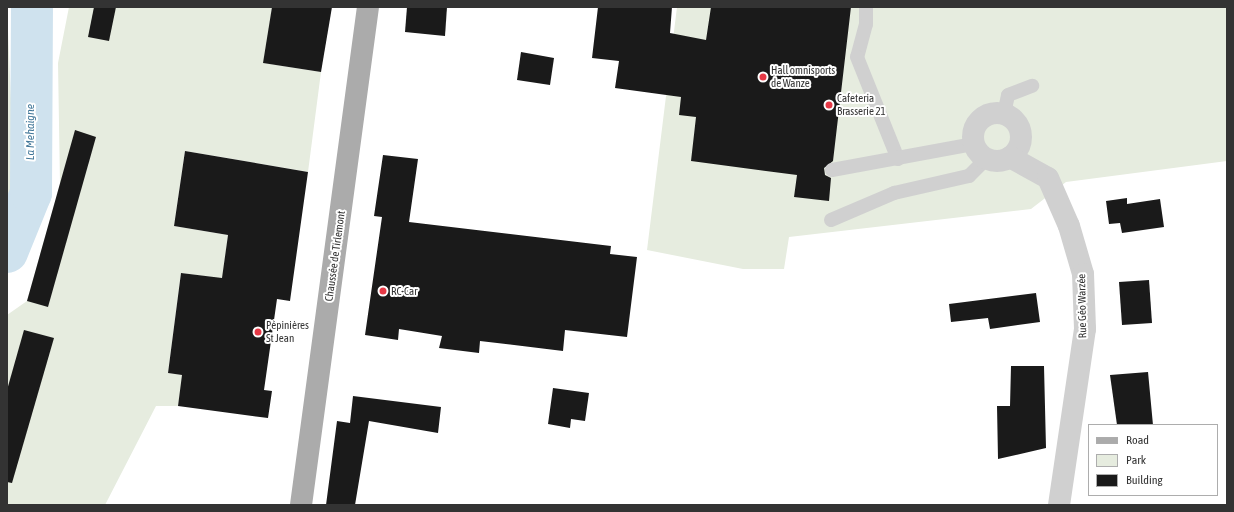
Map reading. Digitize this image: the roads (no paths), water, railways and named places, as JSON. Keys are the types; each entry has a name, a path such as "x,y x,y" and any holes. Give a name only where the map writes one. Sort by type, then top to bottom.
{"main road":[{"name":"Chaussée de Tirlemont","path":"301,505 368,7"}],"street":[{"path":"1004,114 1016,123 1021,138 1010,158 1002,161 980,152 975,127 980,120 987,115 1004,114"},
{"name":"Rue Géo Warzée","path":"1010,158 1048,178 1069,226 1083,274 1084,329 1059,505"}],"lane":[{"path":"866,7 866,24 857,57 898,159"},
{"path":"1004,114 1008,94 1032,86"},
{"path":"831,220 894,193 969,176 980,152 898,159 832,170"}],"waterway":[{"name":"La Mehaigne","path":"7,252 31,193 32,7"}],"place":[{"name":"Hall omnisports de Wanze","path":"763,77"},
{"name":"Cafeteria Brasserie 21","path":"829,105"},
{"name":"RC-Car","path":"383,291"},
{"name":"Pépinières St Jean","path":"258,332"}]}
